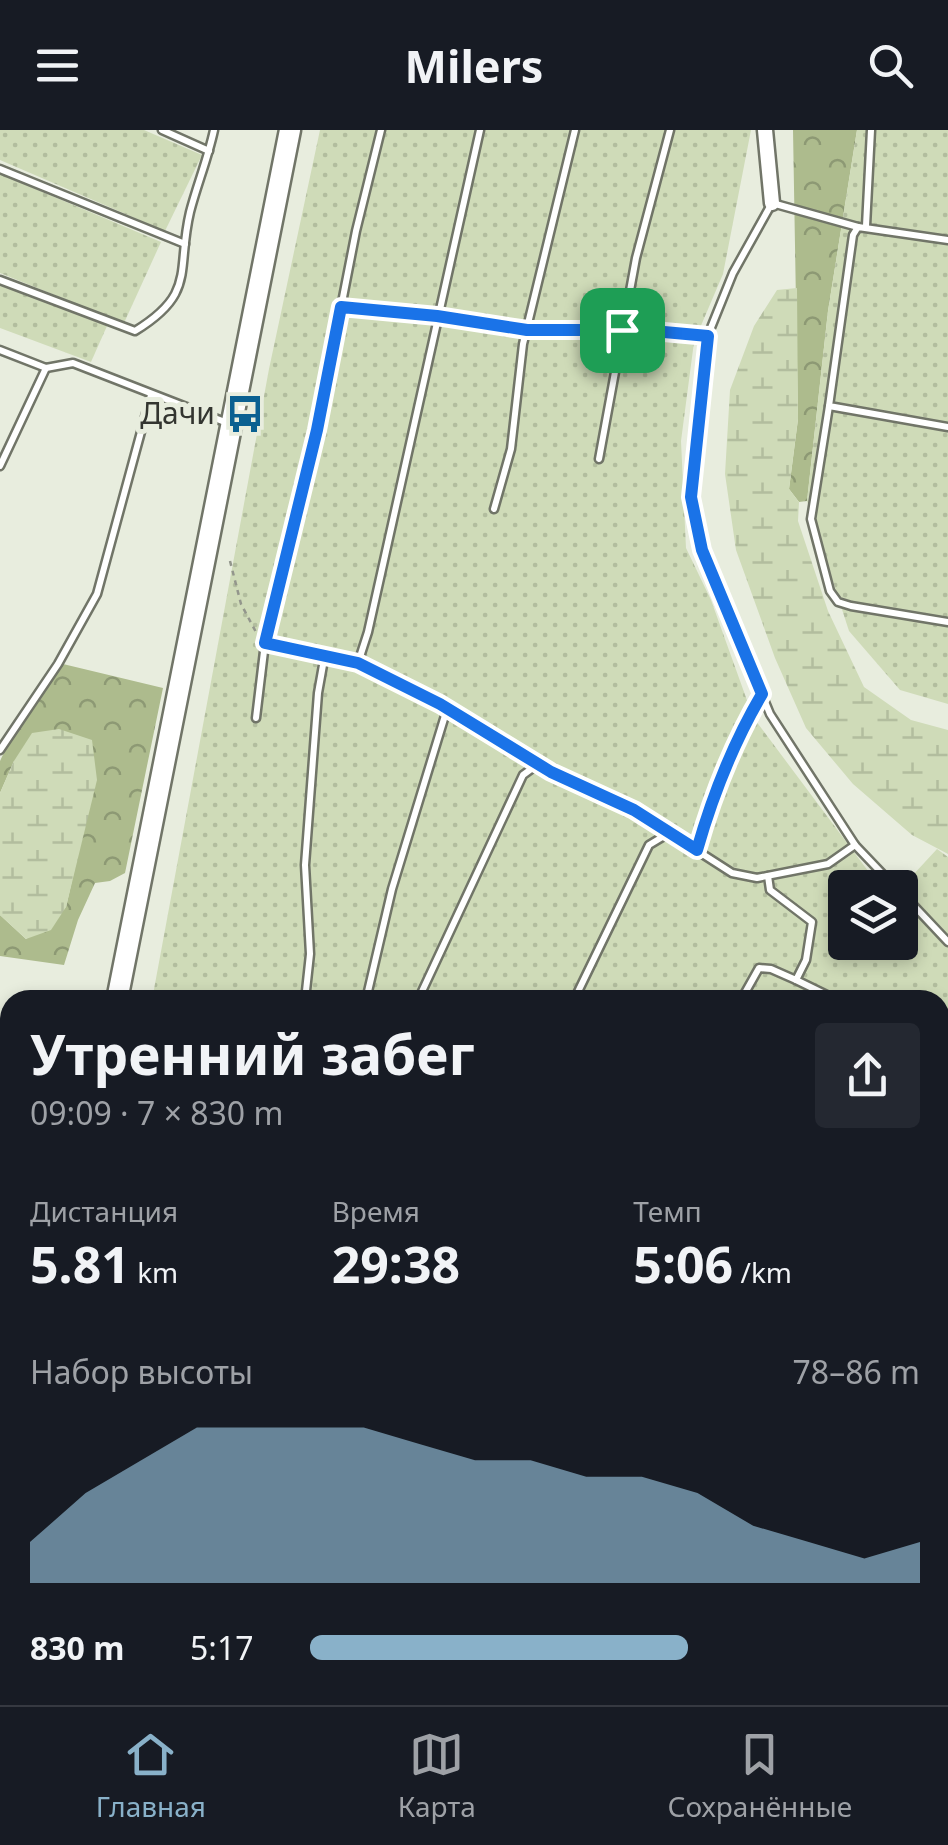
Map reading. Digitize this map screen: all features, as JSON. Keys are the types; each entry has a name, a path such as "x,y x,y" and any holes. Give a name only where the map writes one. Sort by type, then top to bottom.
{"main road":[{"path":"119,990 290,130"}],"street":[{"path":"764,130 772,203"}],"lane":[{"path":"162,130 210,150"},
{"path":"0,280 136,332 159,317 176,295 184,271 190,214 214,130"},
{"path":"256,718 265,643 317,430 381,130"},
{"path":"358,663 480,130"},
{"path":"494,510 511,449 527,330 575,130"},
{"path":"599,458 622,330 670,130"},
{"path":"871,130 862,226 853,236 811,519 830,591 838,602 948,622"},
{"path":"0,168 185,244"},
{"path":"879,870 855,845 770,714 702,550 691,497 708,336 733,273 772,203 862,226 948,240"},
{"path":"341,307 527,330 622,330 708,336"},
{"path":"0,350 46,368 74,363 231,424"},
{"path":"0,466 46,368"},
{"path":"0,750 58,664 97,594 151,395"},
{"path":"829,406 948,427"},
{"path":"265,643 358,663 447,709 538,764 634,810 732,873 757,878 828,864 855,845"},
{"path":"306,990 310,954 305,865 318,692 325,654"},
{"path":"697,850 721,773 762,694"},
{"path":"368,990 392,889 447,709"},
{"path":"423,990 523,775 538,764"},
{"path":"579,990 649,845 670,833"},
{"path":"768,876 770,890 812,922 806,960 796,980"},
{"path":"918,910 948,942"},
{"path":"747,990 759,968 816,990"}],"path":[{"path":"230,561 241,604 265,643"}],"green space":[{"path":"0,130 144,130 202,155 165,231 0,160"},
{"path":"320,130 751,130 723,274 694,342 681,441 686,548 711,600 753,717 867,870 828,870 828,960 918,960 918,870 937,849 948,857 948,990 154,990 269,369"},
{"path":"793,130 857,130 828,311 807,501 799,502 789,489 798,419"},
{"path":"857,130 948,130 948,704 900,690 849,631 807,501 828,311"},
{"path":"0,174 161,242 124,323 0,273"},
{"path":"0,284 107,326 91,362 0,328"},
{"path":"797,288 798,419 789,489 799,502 798,521 828,611 864,687 911,720 948,730 948,854 912,835 853,784 806,728 775,658 736,550 725,474 730,390 754,326 777,290"},
{"path":"63,664 163,688 125,873 95,883 64,965 0,956 0,915 26,939 66,907 78,854 14,761 0,793 0,761 7,746"},
{"path":"59,729 92,740 97,780 66,907 51,930 26,939 0,915 0,793 32,733"}],"place":[{"name":"Дачи","path":"245,414"}],"route":[{"path":"341,307 527,330 622,330 708,336 698,402 691,497 702,550 762,694 736,738 714,791 697,850 634,810 551,772 440,704 358,663 265,643 317,430 341,307"}]}
